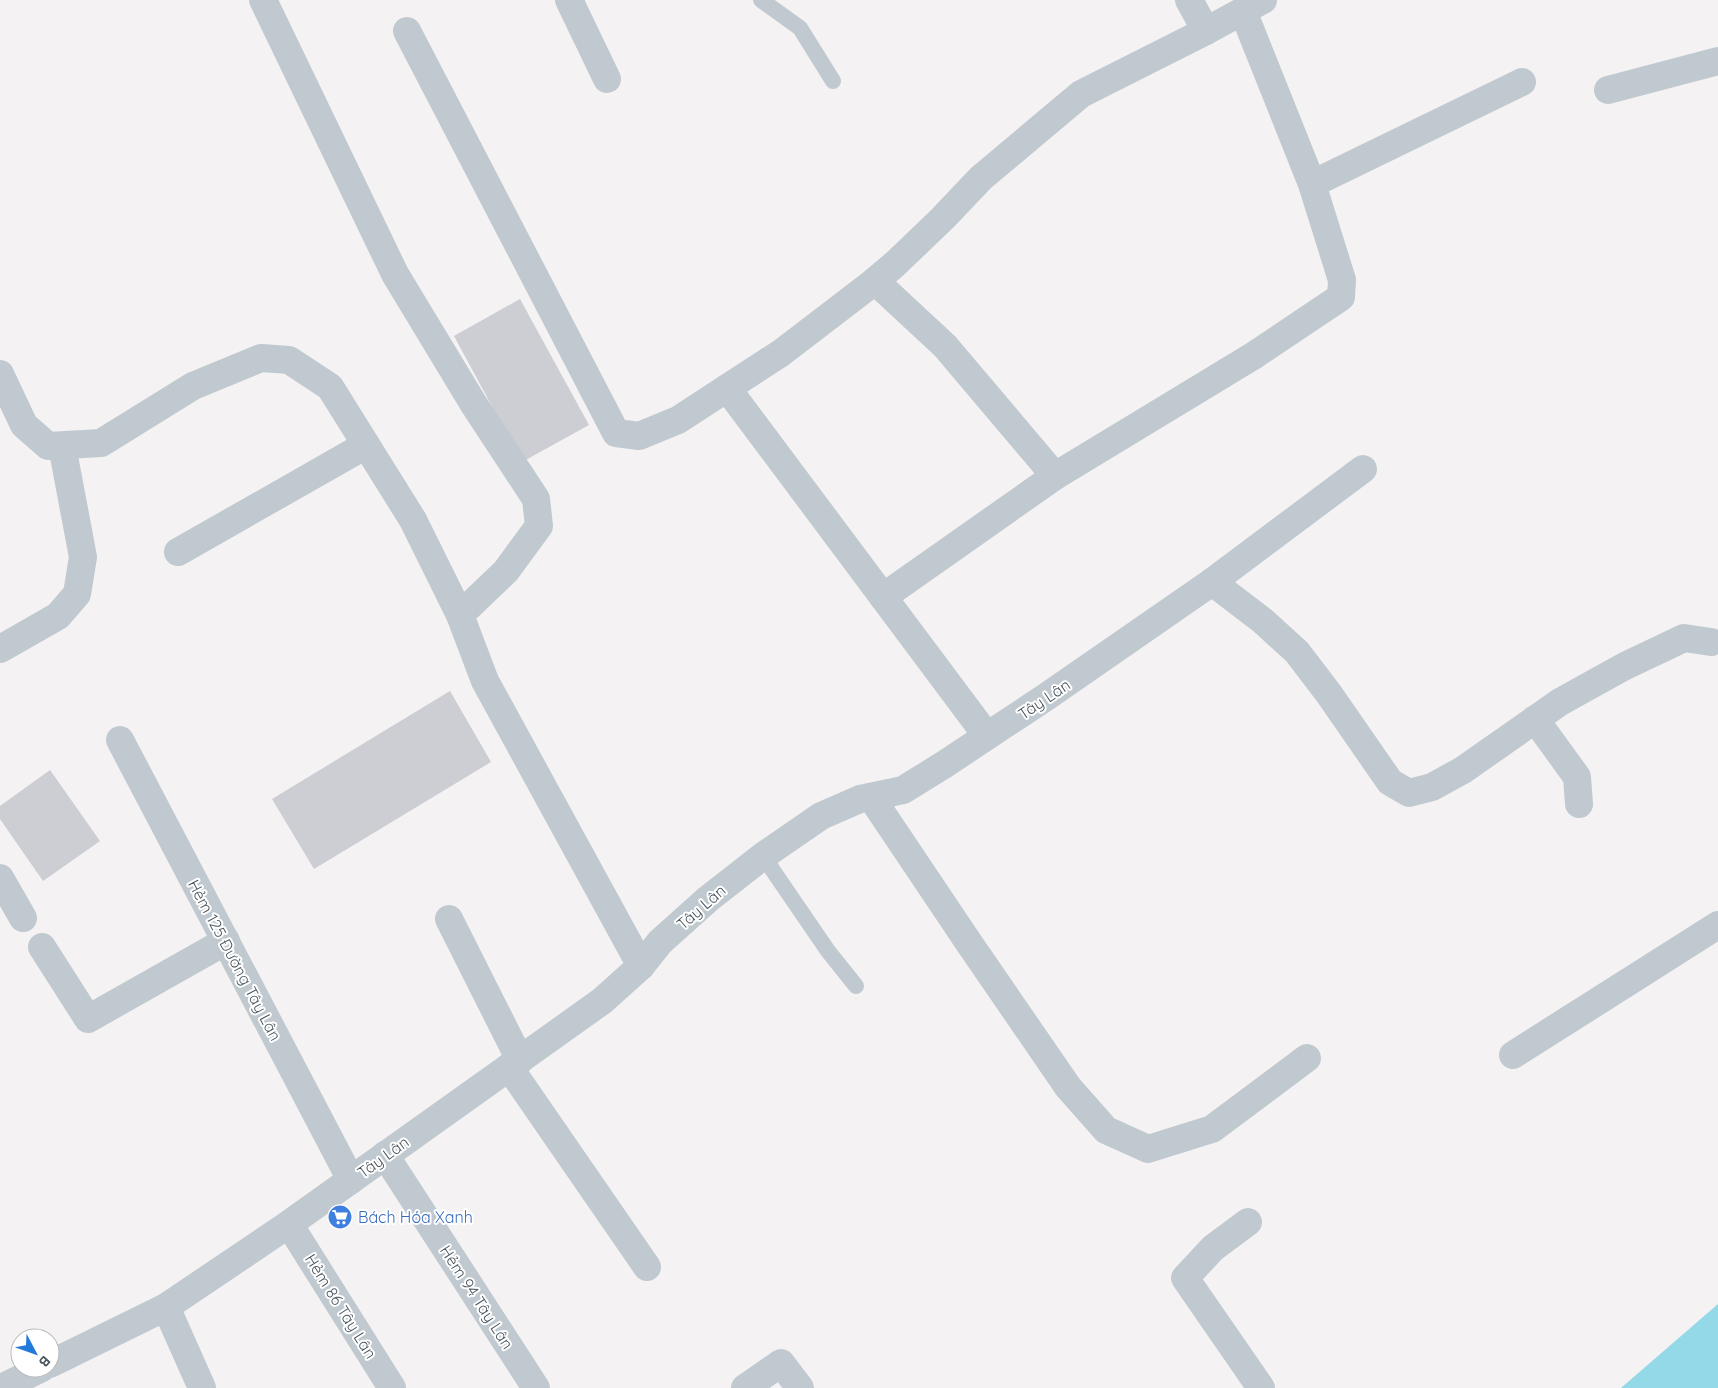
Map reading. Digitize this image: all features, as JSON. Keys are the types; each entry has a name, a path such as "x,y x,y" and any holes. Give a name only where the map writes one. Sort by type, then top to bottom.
{"street":[{"path":"263,0 395,274 473,403 536,499 539,526 506,570 460,615"},
{"path":"569,0 607,79"},
{"path":"1189,0 1206,31"},
{"path":"406,31 616,434 639,436 678,420 781,353 875,281 943,218 981,178 1081,94 1253,6 1342,280 1341,297 1253,356 1055,476 883,597"},
{"path":"1608,90 1718,60"},
{"path":"1312,184 1522,82"},
{"path":"875,281 945,346 1055,476"},
{"path":"0,374 24,425 48,446 100,443 193,386 261,358 289,360 330,386 413,520 460,615 484,681 641,966"},
{"path":"727,388 987,736"},
{"path":"178,552 366,445"},
{"path":"0,649 58,616 77,594 83,557 62,446"},
{"name":"Tây Lân","path":"60,1359 166,1307 289,1224 602,1001 641,966 660,942 708,899 763,856 821,816 860,799 903,790 1046,697 1212,582 1363,469"},
{"path":"1212,582 1263,621 1297,652 1329,694 1390,782 1409,793 1432,787 1463,770 1560,702 1625,666 1684,638 1711,642"},
{"path":"1535,719 1577,778 1579,804"},
{"name":"Hẻm 125 Đường Tây Lân","path":"120,740 351,1180"},
{"path":"871,797 1068,1087 1106,1130 1148,1149 1212,1129 1307,1058"},
{"path":"0,878 23,918"},
{"path":"449,919 514,1063 647,1267"},
{"path":"1513,1055 1718,925"},
{"path":"42,947 88,1018 226,941"},
{"name":"Hẻm 94 Tây Lân","path":"385,1155 536,1388"},
{"path":"1248,1222 1213,1248 1185,1278 1261,1388"},
{"name":"Hẻm 86 Tây Lân","path":"289,1224 392,1388"},
{"path":"166,1307 202,1388"},
{"path":"745,1388 782,1363 800,1388"},
{"path":"1,1388 22,1378"}],"lane":[{"path":"761,0 800,28 833,81"},
{"path":"763,856 828,951 856,986"}],"water":[{"path":"1718,1304 1718,1388 1621,1388"}],"building":[{"path":"520,299 589,425 522,462 454,336"},
{"path":"450,691 491,762 314,869 272,799"},
{"path":"50,770 100,841 43,881 0,819 0,806"}],"place":[{"name":"Bách Hóa Xanh","path":"340,1217"}]}
